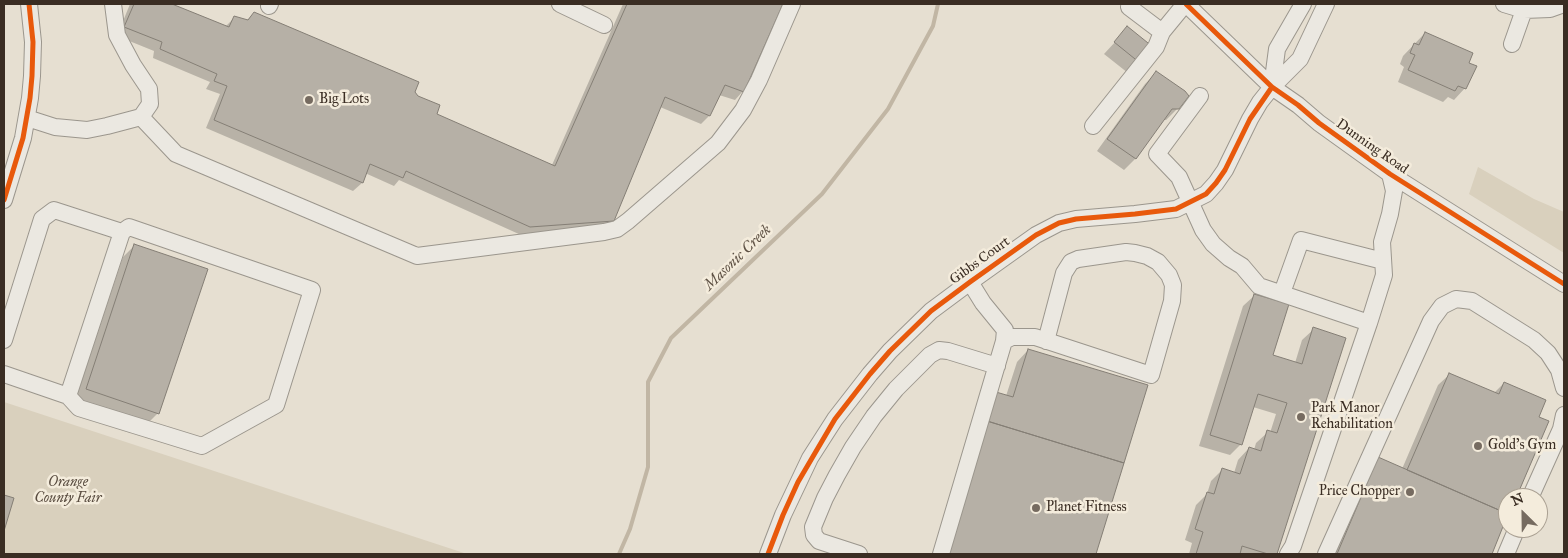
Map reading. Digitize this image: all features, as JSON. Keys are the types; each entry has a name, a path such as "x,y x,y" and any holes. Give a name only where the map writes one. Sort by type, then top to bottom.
{"street":[{"path":"4,200 27,118 33,60 29,4"},
{"path":"27,118 55,127 87,130 141,117 150,104 150,89 133,65 118,35 113,4"},
{"path":"560,4 604,24"},
{"path":"141,117 176,154 417,256 604,232 617,229 628,221 718,143 743,110 759,80 792,4"},
{"path":"1093,126 1156,47 1162,32 1186,4"},
{"name":"Dunning Road","path":"1186,4 1272,87 1298,105 1319,123 1390,174 1561,285"},
{"path":"1272,87 1277,49 1303,4"},
{"name":"Gibbs Court","path":"768,554 782,515 798,482 835,419 890,351 931,312 970,282 1036,235 1059,223 1076,219 1176,209 1206,194 1216,184 1225,170 1250,119 1272,87 1300,59 1326,4"},
{"path":"1504,4 1524,10 1550,9 1564,4"},
{"path":"1129,7 1162,32"},
{"path":"1512,44 1524,10"},
{"path":"1200,96 1155,158 1179,177 1204,230 1213,244 1242,266 1260,286 1370,323"},
{"path":"1288,554 1293,546 1370,323 1384,275 1382,242 1394,191 1390,174"},
{"path":"4,340 42,218 54,210 122,232"},
{"path":"4,374 68,396 79,408 202,446 276,405 312,290 129,227 122,232 68,396"},
{"path":"1282,293 1300,240 1383,261"},
{"path":"1004,341 1012,337 1035,337 1046,341 1151,375 1172,301 1173,285 1168,274 1158,262 1147,256 1135,253 1126,252 1078,259 1071,262 1064,273 1046,341"},
{"path":"940,554 1004,341 1005,330 970,282"},
{"path":"1326,554 1431,322 1442,306 1456,299 1472,302 1534,340 1562,368 1564,388"},
{"path":"860,554 819,541 814,535 813,527 829,490 853,447 874,416 896,389 930,355 939,350 997,366"},
{"path":"1537,488 1557,457 1564,415"},
{"path":"1506,554 1513,538"}],"green space":[{"path":"1478,167 1534,199 1564,212 1564,253 1469,194"},
{"name":"Orange County Fair","path":"4,402 467,554 4,554"}],"building":[{"path":"134,4 172,4 229,27 234,16 248,20 254,12 419,82 415,92 418,96 440,105 437,114 555,166 627,4 783,4 744,92 725,85 710,116 665,97 614,221 530,227 406,171 403,178 370,164 363,183 214,120 227,86 214,81 217,74 160,49 162,42 124,27"},
{"path":"1127,26 1153,47 1140,63 1114,42"},
{"path":"1425,32 1473,53 1469,63 1477,66 1466,89 1458,86 1455,91 1408,70 1415,55 1410,53 1414,43 1419,45"},
{"path":"1156,71 1185,91 1189,96 1179,109 1172,109 1136,159 1107,139"},
{"path":"134,244 208,269 159,414 86,389"},
{"name":"Park Manor Rehabilitation","path":"1254,294 1289,304 1273,355 1302,364 1313,327 1346,338 1277,554 1268,554 1242,546 1240,554 1196,554 1203,532 1195,529 1207,492 1214,494 1222,468 1240,474 1249,447 1261,451 1267,430 1277,433 1287,403 1258,394 1242,445 1210,435"},
{"path":"1028,349 1148,385 1124,463 987,421 996,392 1013,397"},
{"name":"Gold's Gym","path":"1449,373 1499,394 1504,382 1546,400 1539,417 1549,421 1520,488 1498,488 1498,510 1407,470"},
{"name":"Planet Fitness","path":"987,421 1124,463 1096,554 949,554"},
{"name":"Price Chopper","path":"1378,457 1498,510 1498,538 1492,554 1337,554"},
{"path":"4,495 14,498 4,531"}],"waterway":[{"name":"Masonic Creek","path":"619,554 630,529 648,467 648,382 671,338 822,194 888,109 933,26 938,4"}],"cycle path":[{"path":"4,200 23,138 30,98 33,42 29,4"},
{"path":"1186,4 1272,87 1298,105 1319,123 1390,174 1564,284"},
{"path":"768,554 798,482 835,419 890,351 931,311 1036,235 1059,223 1076,219 1176,209 1206,194 1225,170 1250,119 1272,87"}],"place":[{"name":"Big Lots","path":"309,100"},
{"name":"Park Manor Rehabilitation","path":"1301,417"},
{"name":"Gold's Gym","path":"1478,446"},
{"name":"Price Chopper","path":"1410,492"},
{"name":"Planet Fitness","path":"1036,508"}]}
